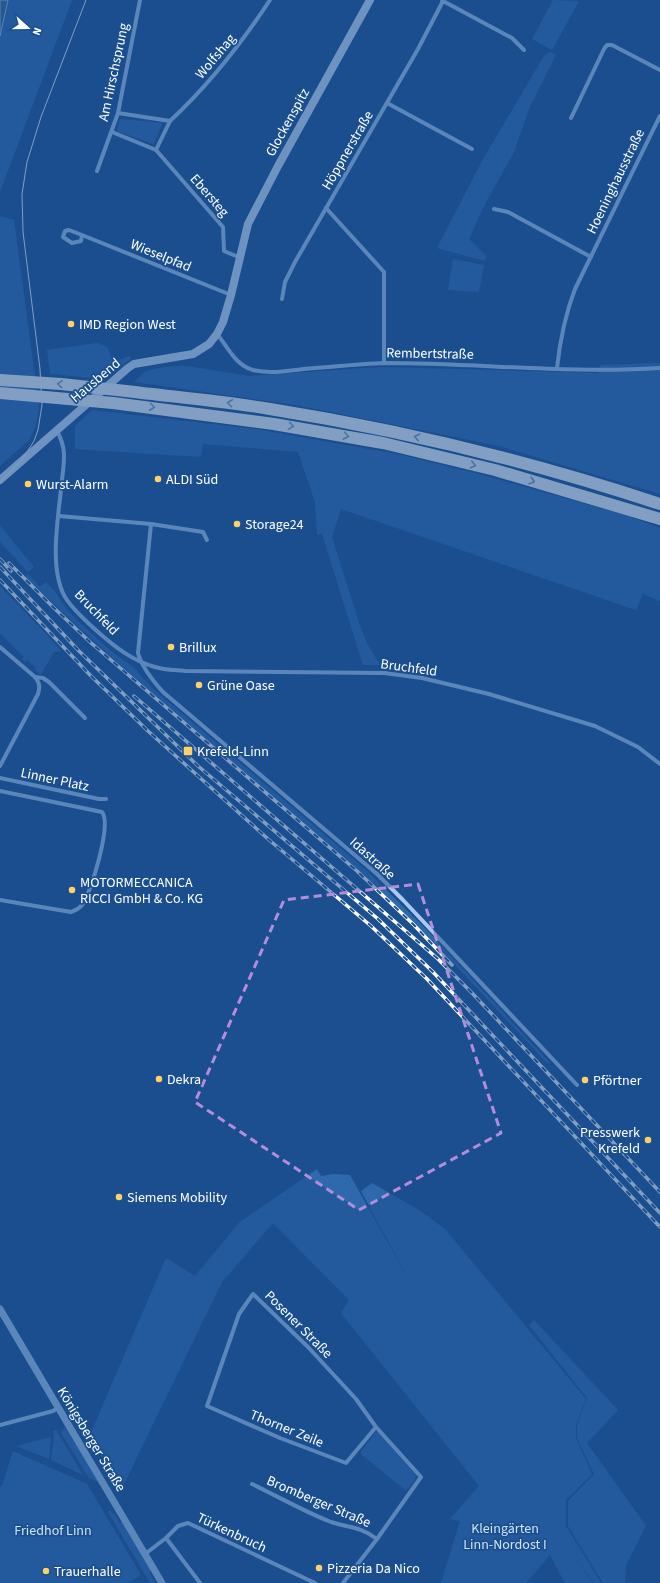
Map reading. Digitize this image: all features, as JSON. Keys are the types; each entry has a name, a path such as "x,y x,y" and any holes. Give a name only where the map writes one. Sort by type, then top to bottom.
{"highway":[{"path":"0,380 61,384 126,391 269,408 301,414 455,445 602,485 660,504"},
{"path":"0,393 113,403 274,424 383,443 494,470 659,519"},
{"path":"602,485 629,487 660,496"}],"main road":[{"name":"Glockenspitz","path":"238,259 248,224 278,166 370,0"},
{"name":"Hausbend","path":"0,480 134,364 192,354 209,344 217,334 223,322 231,295 238,259"}],"street":[{"name":"Am Hirschsprung","path":"97,171 118,113 140,0"},
{"name":"Wolfshag","path":"170,121 190,103 224,65 249,32 270,0"},
{"name":"Höppnerstraße","path":"282,299 286,282 326,208 418,49 443,0 512,38 524,50"},
{"path":"571,118 604,48 607,45 612,45 660,70"},
{"name":"Höppnerstraße","path":"387,103 472,149"},
{"path":"112,132 156,150 170,121 118,113"},
{"name":"Hoeninghausstraße","path":"557,368 559,346 567,308 660,116"},
{"name":"Ebersteg","path":"156,150 224,227 224,251 238,259"},
{"name":"Höppnerstraße","path":"326,208 384,272 384,364"},
{"name":"Hoeninghausstraße","path":"494,209 508,212 591,257"},
{"name":"Wieselpfad","path":"82,236 231,295"},
{"name":"Rembertstraße","path":"217,334 235,359 244,366 253,370 272,372 384,364 601,370 660,368"},
{"name":"Bruchfeld","path":"57,430 62,441 64,458 56,547 56,568 61,587 65,597 73,608 96,630 122,651 140,662 155,667 185,671 376,673 422,678 483,693 595,726 638,747 660,764"},
{"path":"59,516 151,524 203,532 207,540"},
{"name":"Bruchfeld","path":"140,662 138,653 151,524"},
{"path":"0,648 36,677 43,678 49,682 85,718"},
{"name":"Idastraße","path":"140,662 155,684 163,692 377,874 409,906 577,1086"},
{"name":"Linner Platz","path":"0,766 38,694 40,688 36,677"},
{"name":"Linner Platz","path":"0,778 99,799 106,799"},
{"path":"0,791 102,812 104,815 105,824 97,866 86,898 82,906 77,910 71,912 0,900"},
{"name":"Posener Straße","path":"207,1406 239,1314 253,1294 318,1358 356,1399 376,1427"},
{"name":"Königsberger Straße","path":"0,1309 162,1583"},
{"name":"Thorner Zeile","path":"207,1406 280,1438 346,1463 376,1427"},
{"path":"0,1425 53,1411 59,1407"},
{"name":"Bromberger Straße","path":"343,1583 377,1539 421,1477 376,1427"},
{"name":"Bromberger Straße","path":"252,1484 332,1522 355,1527 369,1533 377,1539"},
{"name":"Türkenbruch","path":"145,1554 166,1538 178,1526 188,1523 315,1583"},
{"path":"166,1538 200,1583"}],"highlighted area":[{"path":"418,884 501,1133 359,1210 195,1102 284,900"}],"green space":[{"path":"8,0 72,0 0,192 0,36"},
{"path":"553,0 579,1 552,50 532,39"},
{"path":"550,52 556,55 529,109 514,152 482,210 469,239 486,256 485,261 437,248 482,161 544,56"},
{"path":"120,119 163,123 153,144 117,131"},
{"path":"0,216 14,220 39,407 36,425 30,439 0,466"},
{"path":"453,259 484,265 479,292 448,290"},
{"path":"97,343 107,347 113,362 130,356 131,359 104,379 50,374 47,350"},
{"path":"660,363 660,494 499,446 296,405 134,382 146,371 164,367 187,366 249,376 380,367 597,373 601,365"},
{"path":"92,410 255,429 397,454 483,475 628,516 660,528 660,601 643,594 636,610 341,509 332,537 360,626 367,643 380,665 363,665 322,534 317,534 315,502 298,452 203,444 201,457 75,449 75,426"},
{"path":"0,526 34,567 28,572 0,542"},
{"path":"28,574 39,586 46,582 56,593 68,611 82,625 112,652 133,667 152,688 365,869 428,931 549,1062 548,1064 425,933 361,872 107,653 25,577"},
{"path":"0,586 61,651 54,652 41,674 35,670 36,668 27,660 25,662 22,659 24,657 0,633"},
{"name":"Kleingärten Linn-Nordost I","path":"317,1169 321,1176 333,1174 350,1175 411,1284 361,1191 372,1183 419,1210 445,1229 586,1399 576,1425 576,1438 592,1474 566,1500 566,1526 601,1583 594,1583 570,1552 593,1583 565,1583 550,1555 526,1583 441,1583 460,1521 450,1519 479,1486 341,1313 349,1300 273,1223 222,1282 124,1484 119,1485 90,1435 166,1258 195,1276 240,1222"},
{"path":"534,1320 618,1410 587,1443 646,1526 626,1565 625,1583 603,1583 568,1526 568,1501 594,1474 577,1438 577,1425 587,1398 529,1325"},
{"path":"65,1426 99,1482 89,1478 61,1433"},
{"path":"56,1430 83,1475 51,1460 54,1436 53,1431"},
{"path":"376,1432 379,1433 416,1475 412,1484 405,1490 362,1455 361,1452"},
{"path":"51,1437 49,1459 16,1446"},
{"name":"Friedhof Linn","path":"13,1451 87,1484 141,1575 128,1583 0,1583 0,1486 2,1486"},
{"path":"110,1510 112,1514 114,1513 120,1523 122,1522 151,1570 149,1572 155,1583 150,1583 108,1512"}],"shaded area":[{"path":"0,0 8,0 0,36"}],"tram line":[{"path":"0,482 22,460 34,441 38,430 42,405 40,369 23,232 22,194 27,162 41,117 86,0"}],"railway":[{"path":"0,559 11,571"},
{"path":"9,563 90,642 357,871 413,924 452,965"},
{"path":"0,567 78,650 198,766 378,919 433,972 660,1213"},
{"path":"0,580 90,675 148,731 268,839 371,926 427,979 660,1227"},
{"path":"134,696 438,959 660,1192"}],"place":[{"name":"IMD Region West","path":"71,324"},
{"name":"ALDI Süd","path":"158,479"},
{"name":"Wurst-Alarm","path":"28,484"},
{"name":"Storage24","path":"237,524"},
{"name":"Brillux","path":"171,647"},
{"name":"Grüne Oase","path":"199,685"},
{"name":"Krefeld-Linn","path":"188,751"},
{"name":"MOTORMECCANICA RICCI GmbH & Co. KG","path":"72,890"},
{"name":"Dekra","path":"159,1079"},
{"name":"Pförtner","path":"585,1080"},
{"name":"Presswerk Krefeld","path":"648,1140"},
{"name":"Siemens Mobility","path":"119,1197"},
{"name":"Pizzeria Da Nico","path":"319,1568"},
{"name":"Trauerhalle","path":"46,1571"}]}
